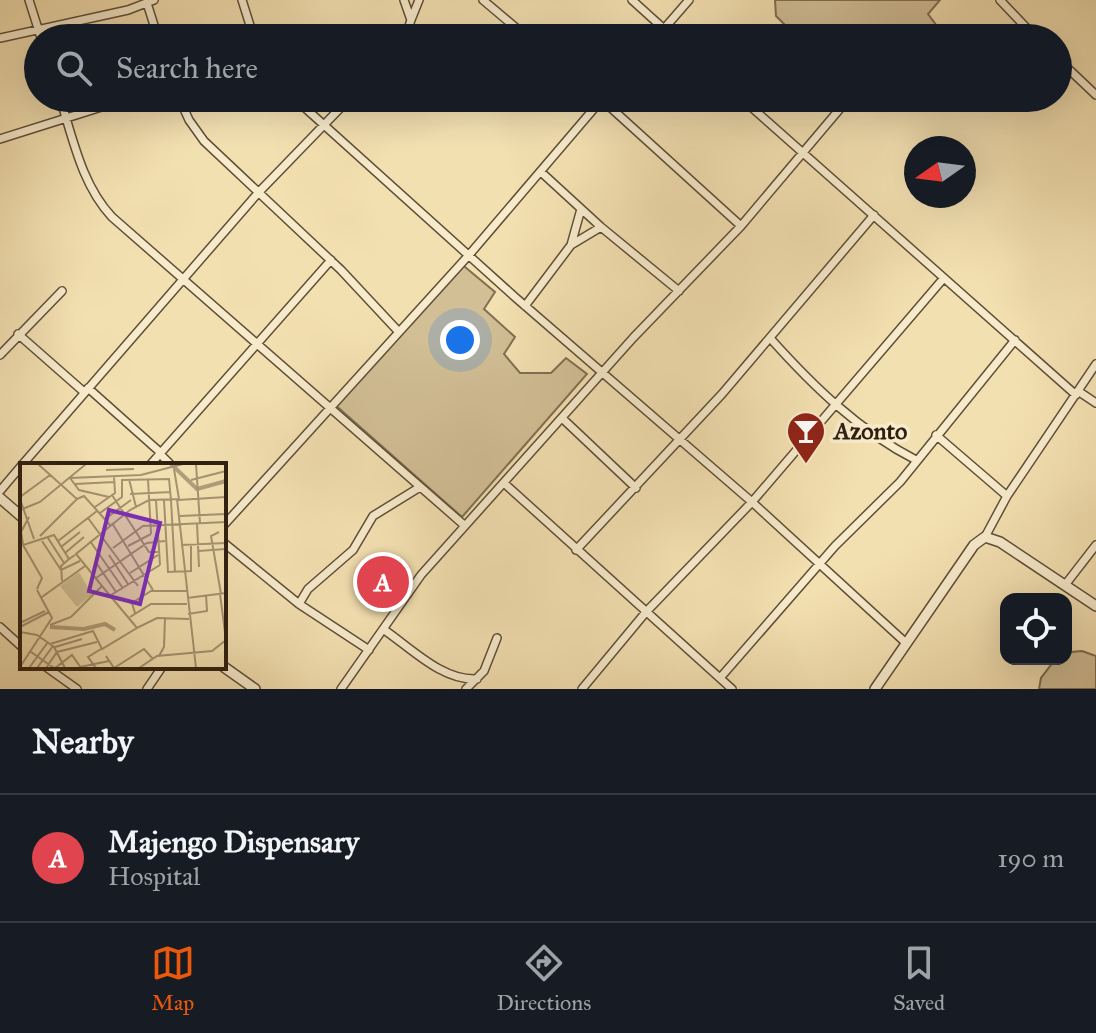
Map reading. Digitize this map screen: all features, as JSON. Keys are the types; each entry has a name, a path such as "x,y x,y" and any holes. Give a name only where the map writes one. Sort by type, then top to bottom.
{"street":[{"path":"29,0 36,24"},
{"path":"242,0 250,24"},
{"path":"404,0 411,20"},
{"path":"410,24 419,0"},
{"path":"483,0 511,24"},
{"path":"632,0 658,24"},
{"path":"668,24 689,0"},
{"path":"1000,0 1023,24"},
{"path":"50,24 151,1 155,24"},
{"path":"0,38 24,31"},
{"path":"1072,72 1096,95"},
{"path":"64,112 98,202 464,525"},
{"path":"0,139 92,112"},
{"path":"185,112 204,141 331,260 397,330"},
{"path":"311,112 525,306 752,502 906,643"},
{"path":"24,463 258,193 337,112"},
{"path":"226,521 397,330 469,255 591,112"},
{"path":"616,112 741,226"},
{"path":"756,112 943,279 1077,393 1096,403"},
{"path":"341,689 421,575 464,525 741,226 838,112"},
{"path":"541,172 601,227 679,291"},
{"path":"525,306 571,245 581,209"},
{"path":"576,550 680,440 874,215"},
{"path":"571,245 601,227"},
{"path":"152,463 331,260"},
{"path":"582,689 646,612 752,502 943,279"},
{"path":"0,355 62,291"},
{"path":"18,334 169,463"},
{"path":"770,338 869,433 916,460"},
{"path":"720,678 881,497 900,482 1015,340"},
{"path":"875,689 974,545 985,537 1007,496 1096,364"},
{"path":"563,419 636,488"},
{"path":"936,435 1007,496"},
{"path":"0,491 20,467"},
{"path":"505,484 732,689"},
{"path":"299,604 308,589 353,550 373,516 420,487"},
{"path":"0,498 20,515"},
{"path":"985,537 1000,542 1096,606"},
{"path":"226,545 299,604 369,650"},
{"path":"1065,585 1096,545"},
{"path":"0,627 20,645"},
{"path":"383,629 455,678 477,679"},
{"path":"466,689 484,671 497,638"},
{"path":"226,668 255,689"},
{"path":"49,669 77,689"},
{"path":"147,689 161,669"}],"shaded area":[{"path":"775,0 940,0 928,14 936,24 784,24 776,16"},
{"path":"459,262 495,292 484,309 515,337 504,354 520,373 551,373 566,358 587,374 462,517 333,403"},
{"path":"1082,651 1096,656 1096,689 1039,689 1041,678 1051,665 1072,665 1072,652"}],"place":[{"name":"Azonto","path":"806,465"},
{"name":"Majengo Dispensary","path":"383,582"}]}
